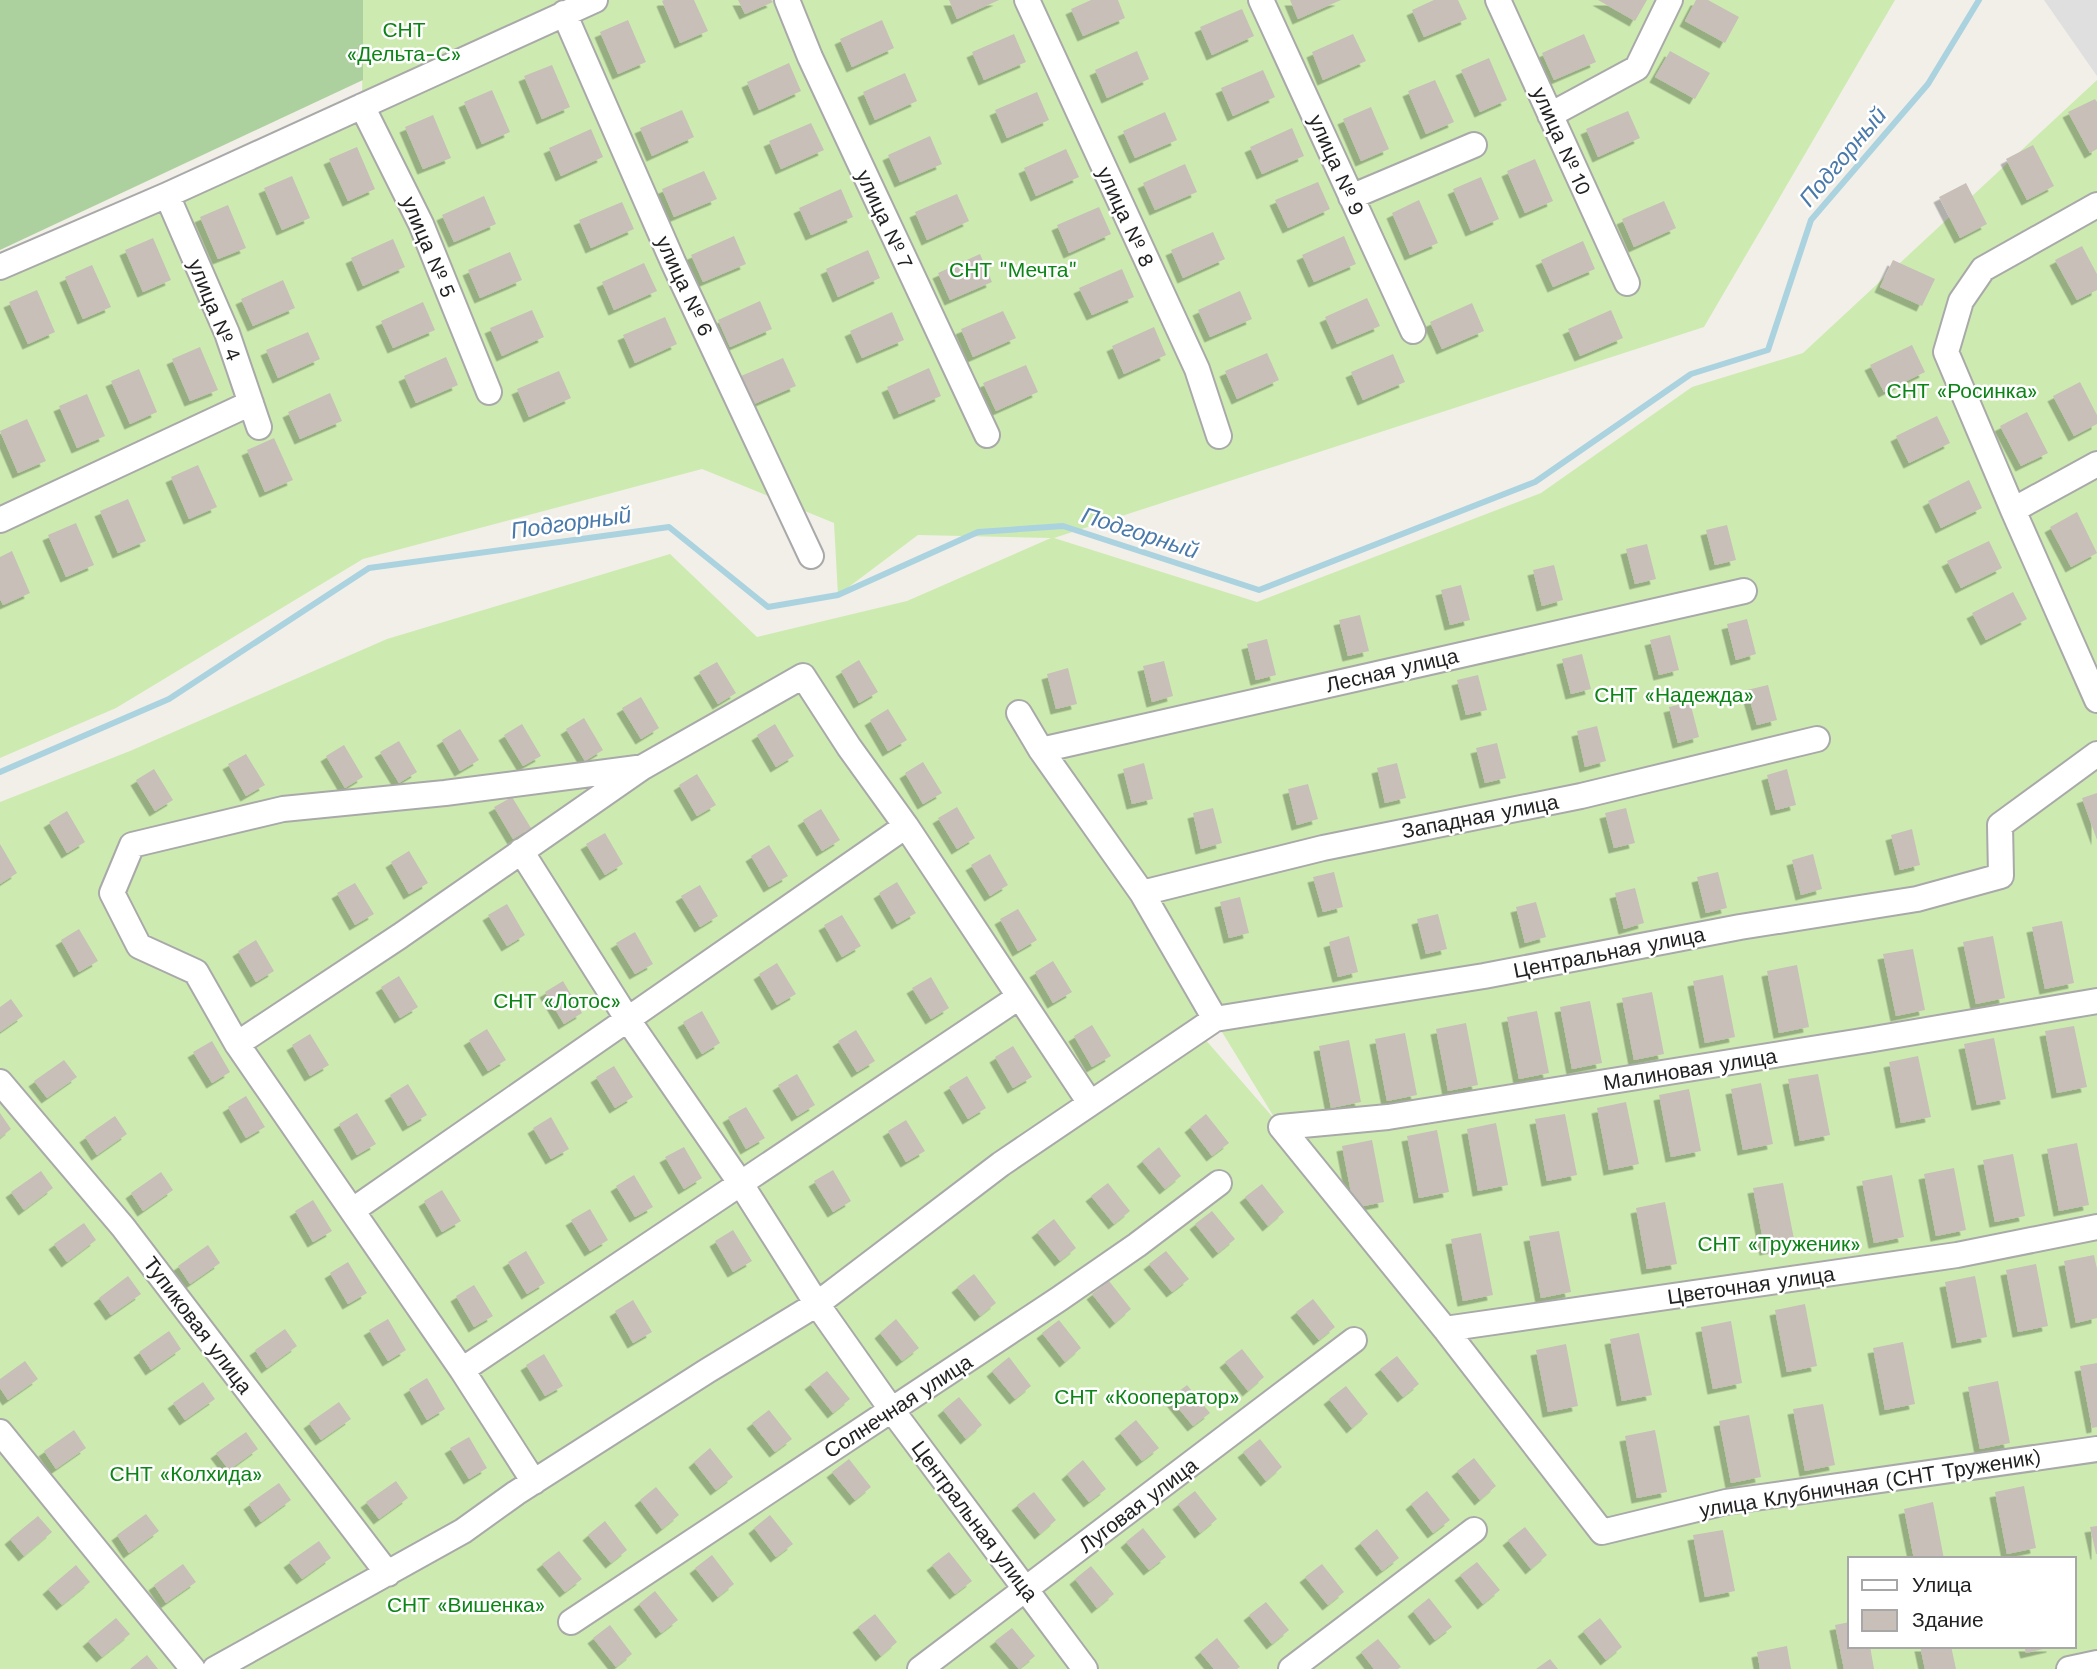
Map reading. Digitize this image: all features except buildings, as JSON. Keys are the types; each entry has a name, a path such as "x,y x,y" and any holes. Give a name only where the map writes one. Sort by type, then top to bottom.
{"street":[{"path":"0,267 167,195 595,0"},
{"name":"улица № 7","path":"787,0 810,57 987,435"},
{"name":"улица № 8","path":"1027,0 1197,369 1219,436"},
{"name":"улица № 9","path":"1261,0 1413,331"},
{"name":"улица № 10","path":"1498,0 1627,283"},
{"path":"1550,115 1637,68 1670,0"},
{"name":"улица № 6","path":"564,13 673,262 811,556"},
{"name":"улица № 5","path":"362,106 421,224 489,392"},
{"path":"1351,197 1474,145"},
{"name":"улица № 4","path":"167,195 227,333 259,427"},
{"path":"2097,205 1983,269 1961,301 1946,352 2097,700"},
{"path":"0,520 251,403"},
{"path":"2013,510 2097,464"},
{"name":"Лесная улица","path":"1041,750 1744,591"},
{"path":"237,1044 400,936 643,767 803,676 1090,1102"},
{"path":"215,1669 463,1531 707,1371 817,1304 1001,1164 1215,1019 1143,893 1041,750 1019,713"},
{"name":"Западная улица","path":"1143,893 1323,848 1581,796 1817,739"},
{"name":"Центральная улица","path":"1215,1019 1484,976 1741,927 1917,899 2001,876 2000,825 2097,754"},
{"path":"534,1482 462,1370 237,1044 196,972 139,946 112,893 132,845 283,809 445,793 643,767"},
{"path":"353,1210 906,826"},
{"name":"Центральная улица","path":"522,851 628,1020 741,1184 817,1304 891,1409 1085,1669"},
{"path":"462,1370 1019,997"},
{"name":"Малиновая улица","path":"1445,1329 1281,1127 1388,1117 2097,1001"},
{"name":"Тупиковая улица","path":"0,1082 123,1227 388,1574"},
{"name":"Солнечная улица","path":"571,1622 1059,1299 1219,1183"},
{"name":"Цветочная улица","path":"1445,1329 1957,1255 2097,1227"},
{"name":"улица Клубничная (СНТ Труженик)","path":"1445,1329 1602,1532 1726,1502 2097,1449"},
{"name":"Луговая улица","path":"920,1669 1354,1340"},
{"path":"0,1432 193,1669"},
{"path":"1291,1669 1474,1530"},
{"path":"2069,1669 2097,1663"}],"shaded area":[{"path":"2044,0 2097,0 2097,76"}],"green space":[{"path":"0,0 363,0 363,80 0,250"},
{"path":"363,0 1895,0 1704,327 1054,538 1257,602 1541,493 1692,387 1803,353 2097,80 2097,1669 0,1669 0,802 130,751 387,639 670,554 757,637 907,601 1051,538 918,535 838,595 834,523 702,469 363,559 116,708 0,758 0,267 362,106","holes":["1214,1019 1277,1122 1191,1023"]}],"waterway":[{"name":"Подгорный","path":"0,772 169,699 369,568 669,527 768,607 838,595 978,532 1063,526 1259,590 1535,482 1691,374 1768,350 1811,220 1928,84 1979,0"}],"park label":[{"name":"СНТ «Дельта-С»","path":"404,41"},
{"name":"СНТ \"Мечта\"","path":"1013,269"},
{"name":"СНТ «Росинка»","path":"1962,390"},
{"name":"СНТ «Надежда»","path":"1674,694"},
{"name":"СНТ «Лотос»","path":"557,1000"},
{"name":"СНТ «Труженик»","path":"1779,1243"},
{"name":"СНТ «Кооператор»","path":"1147,1396"},
{"name":"СНТ «Колхида»","path":"186,1473"},
{"name":"СНТ «Вишенка»","path":"466,1604"}]}
